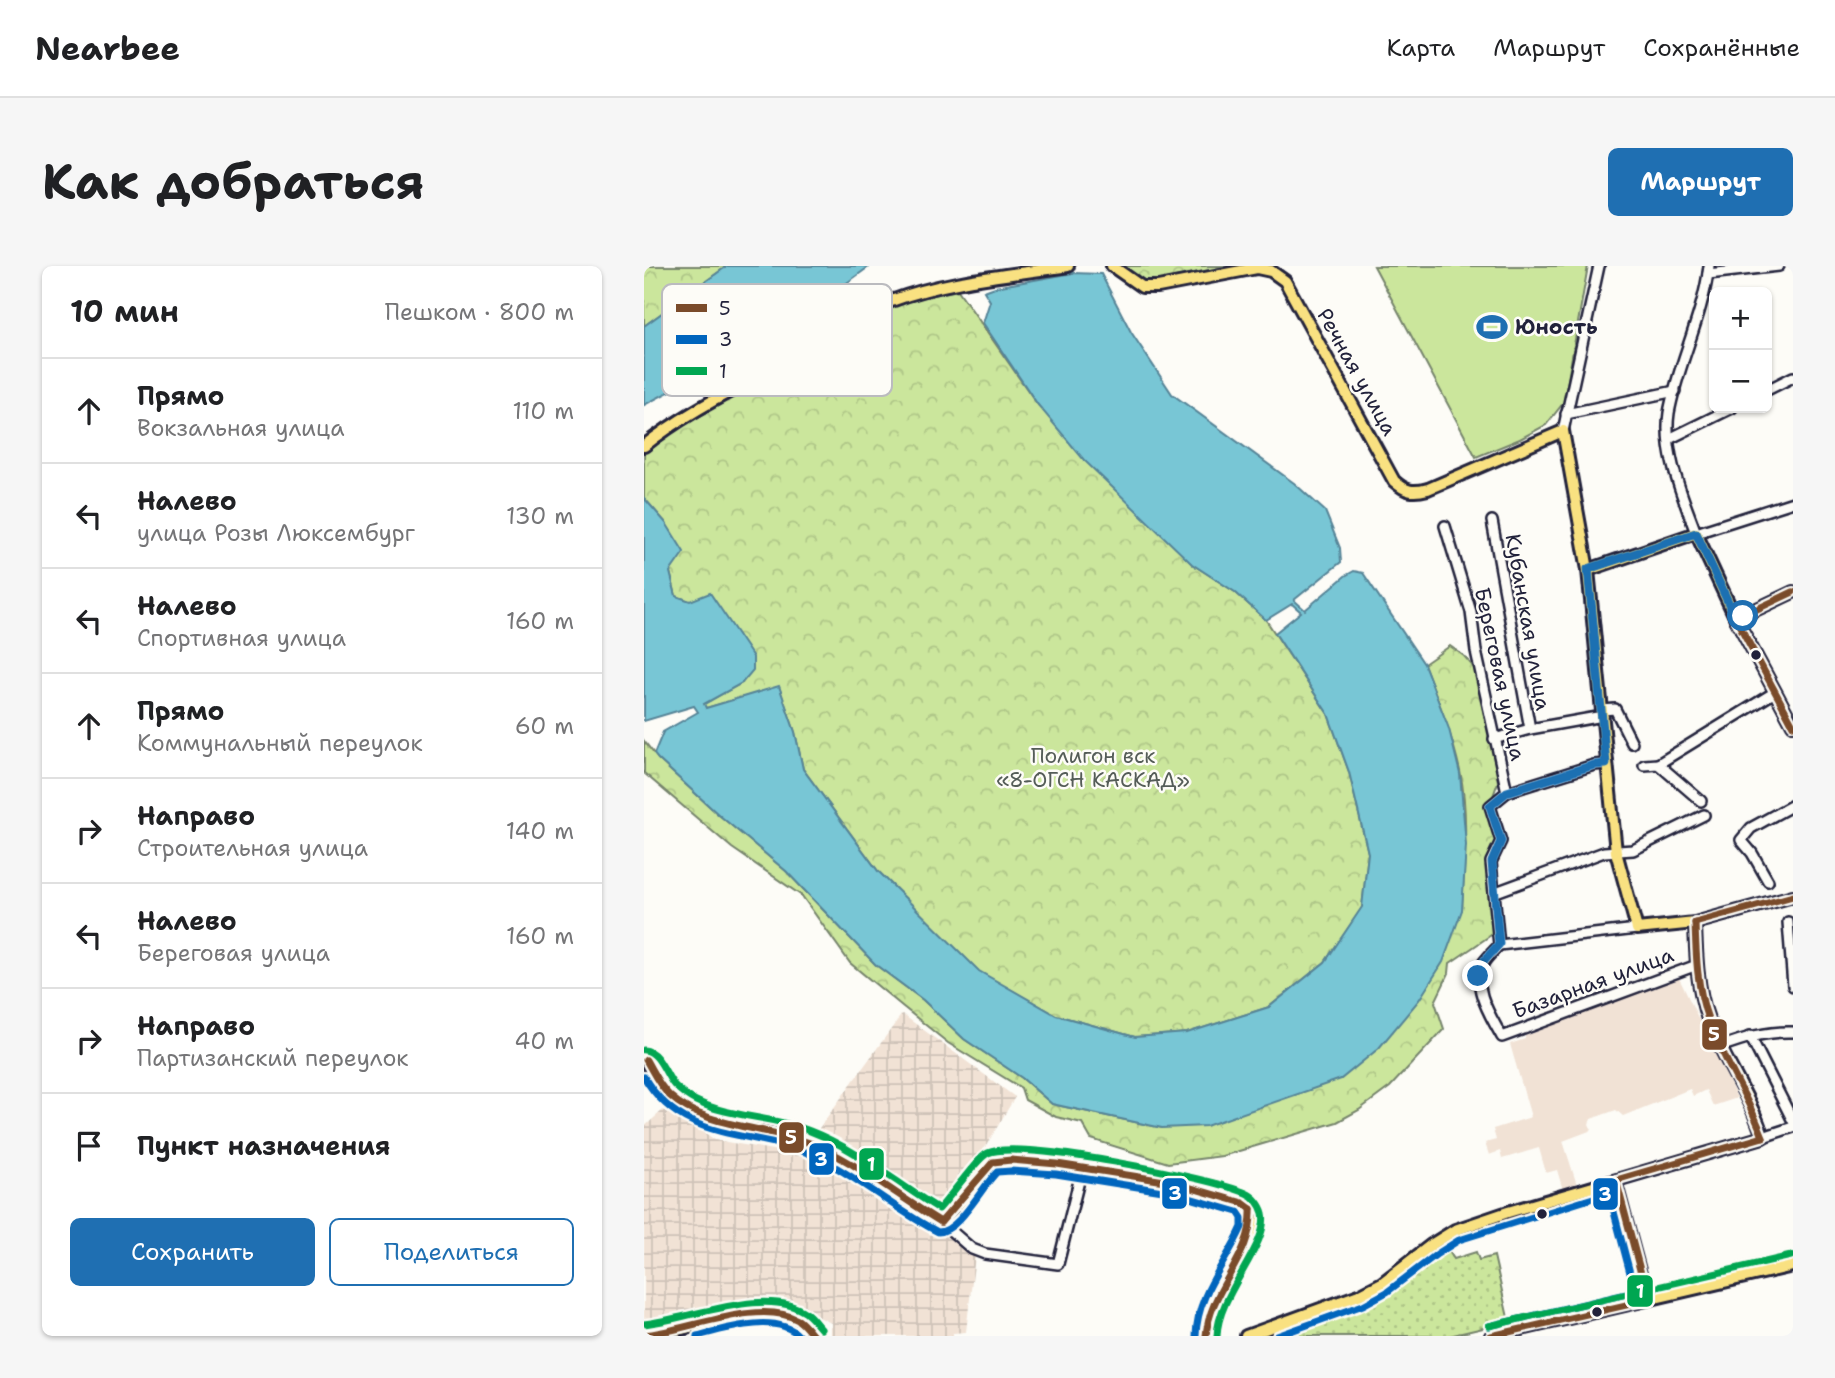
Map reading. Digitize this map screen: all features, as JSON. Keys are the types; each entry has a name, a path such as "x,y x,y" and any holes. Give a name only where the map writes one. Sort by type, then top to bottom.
{"main road":[{"path":"892,300 936,287 1068,266"},
{"name":"Речная улица","path":"1112,266 1142,287 1158,287 1257,268 1271,271 1285,281 1394,481 1403,490 1415,492 1428,489 1563,431"},
{"path":"644,446 720,396"},
{"path":"1563,431 1588,569 1616,852 1637,929 1695,923 1793,896"},
{"path":"1588,569 1696,533 1736,619 1775,692 1790,712 1793,726"},
{"path":"1736,619 1793,592"},
{"name":"Базарная улица","path":"1695,923 1702,998 1720,1047 1755,1113 1763,1137"},
{"path":"645,1060 669,1096 687,1108 717,1119 805,1140 844,1161 941,1222 993,1162 1032,1161 1171,1182 1243,1203 1251,1209 1254,1222 1250,1235 1212,1305 1205,1325 1206,1336"},
{"path":"1246,1336 1359,1295 1382,1283 1455,1230 1763,1137"},
{"path":"1491,1336 1793,1266"},
{"path":"644,1335 683,1332 744,1316 773,1314 800,1321 813,1336"}],"street":[{"path":"1563,431 1599,266"},
{"path":"1779,266 1708,270 1695,329 1669,414 1669,439 1681,490 1696,533 1793,502"},
{"path":"1772,388 1793,377"},
{"path":"1566,414 1675,391"},
{"path":"1669,439 1722,413"},
{"name":"Кубанская улица","path":"1492,520 1530,729"},
{"name":"Береговая улица","path":"1445,526 1471,612 1494,739 1507,792 1490,806 1501,841 1492,862 1499,944"},
{"path":"1644,765 1658,764 1775,692"},
{"path":"1494,739 1615,709 1632,743"},
{"path":"1507,792 1594,765 1606,764"},
{"path":"1658,764 1701,801"},
{"path":"1768,881 1741,840 1751,828 1793,805"},
{"path":"1496,892 1604,852 1633,850 1704,815"},
{"path":"1788,922 1793,986"},
{"path":"1499,944 1637,929"},
{"name":"Базарная улица","path":"1499,944 1484,961 1478,976 1487,1010 1502,1037 1697,965"},
{"path":"1720,1047 1774,1031 1793,1032"},
{"path":"1750,1036 1793,1121"},
{"path":"1763,1137 1793,1127"},
{"path":"941,1222 972,1249 985,1254 1058,1264 1082,1168"},
{"path":"1616,1180 1648,1300"}],"shaded area":[{"path":"1678,976 1737,1098 1713,1106 1706,1090 1693,1096 1690,1089 1623,1116 1616,1110 1591,1119 1589,1124 1592,1130 1563,1141 1577,1185 1563,1190 1557,1170 1546,1173 1539,1148 1502,1159 1500,1151 1489,1155 1485,1143 1496,1140 1493,1129 1531,1117 1510,1044"},
{"path":"902,1014 1015,1097 954,1200 934,1208 814,1135"},
{"path":"663,1110 687,1120 715,1140 825,1159 843,1165 975,1256 966,1332 953,1333 953,1336 831,1336 831,1323 813,1314 779,1308 732,1313 657,1330 644,1329 644,1127"}],"green space":[{"path":"644,266 727,266 702,284 662,284 662,313 644,326"},
{"path":"1122,266 1229,266 1151,282 1140,280"},
{"name":"Юность","path":"1374,266 1588,266 1564,402 1546,425 1476,457"},
{"name":"Полигон вск «8-ОГСН КАСКАД»","path":"958,290 1038,405 1192,564 1235,592 1266,620 1328,714 1349,772 1368,853 1362,908 1325,962 1269,1007 1187,1033 1135,1037 1056,1015 979,972 878,871 803,769 795,732 779,687 706,708 703,704 742,683 690,601 676,596 670,572 666,523 644,498 644,450 654,441 731,396 892,396 892,308 905,301"},
{"path":"1450,646 1464,656 1477,671 1495,760 1498,782 1486,806 1496,840 1488,864 1494,933 1450,963 1449,973 1435,1002 1444,1029 1390,1087 1359,1110 1337,1122 1222,1156 1168,1163 1091,1139 1082,1123 1056,1117 1025,1100 1021,1088 948,1043 850,963 802,896 732,848 644,773 644,741 658,759 719,815 786,871 876,965 923,1000 964,1039 1022,1078 1052,1104 1162,1128 1462,910 1465,840 1463,788 1453,744 1424,664"},
{"path":"1446,1247 1454,1259 1476,1252 1479,1260 1494,1256 1509,1322 1449,1336 1273,1336 1271,1332 1374,1295 1409,1278"}],"water":[{"path":"727,266 870,266 845,284 702,284"},
{"path":"1073,273 1101,274 1131,332 1172,394 1294,483 1325,511 1340,548 1341,562 1294,600 1305,610 1345,576 1354,571 1363,573 1424,664 1449,729 1460,774 1466,845 1462,910 1443,962 1419,1000 1379,1048 1341,1079 1206,1126 1162,1128 1052,1104 1022,1078 964,1039 923,1000 876,965 786,871 658,759 654,754 663,732 698,712 694,706 644,721 644,498 666,523 684,552 670,572 676,596 690,601 710,593 753,657 753,670 742,683 704,704 706,708 779,686 795,732 803,769 878,871 979,971 1056,1015 1135,1037 1187,1033 1269,1007 1325,962 1362,907 1368,853 1349,772 1328,714 1275,633 1301,612 1292,604 1266,620 1235,592 1192,564 1084,460 1038,405 983,323 990,301 984,291"},
{"path":"662,313 662,396 644,405 644,326"}],"transit line":[{"name":"5","path":"1736,619 1793,592"},
{"name":"5","path":"1736,619 1793,725"},
{"name":"5","path":"1695,923 1793,896"},
{"name":"5","path":"1695,923 1698,972 1704,1008 1763,1137"},
{"name":"1","path":"644,1050 654,1054 674,1085 693,1099 709,1107 782,1122 827,1138 939,1209 983,1156 1007,1150 1036,1151 1116,1162 1195,1178 1249,1194 1262,1210 1263,1226 1252,1255 1226,1303 1217,1336"},
{"name":"5","path":"646,1060 666,1092 685,1107 722,1122 784,1135 822,1148 868,1174 941,1222"},
{"name":"3","path":"644,1077 661,1099 680,1115 723,1132 795,1148 819,1158 938,1232 946,1230 962,1217 997,1172 1011,1171 1056,1174 1169,1192 1238,1212 1242,1218 1242,1227 1201,1306 1196,1336"},
{"name":"5","path":"1616,1180 1763,1137"},
{"name":"5","path":"941,1222 993,1162 1011,1160 1057,1164 1171,1182 1243,1203 1251,1209"},
{"name":"5","path":"1616,1180 1648,1300"},
{"name":"3","path":"1277,1336 1363,1305 1387,1292 1459,1240 1609,1193 1635,1292 1489,1326"},
{"name":"5","path":"1206,1336 1215,1302 1245,1243 1250,1227 1251,1209"},
{"name":"1","path":"1489,1326 1791,1256"},
{"name":"5","path":"1491,1336 1648,1300"},
{"name":"1","path":"644,1324 749,1303 770,1302 790,1305 806,1313 821,1329"},
{"name":"5","path":"644,1335 764,1312 782,1314 798,1320 813,1336"},
{"name":"3","path":"697,1336 750,1324 778,1325 799,1336"}],"place":[{"name":"Юность","path":"1492,327"}],"route":[{"path":"1478,976 1484,961 1499,944 1492,862 1501,841 1490,806 1507,792 1594,765 1606,764 1588,569 1696,533 1736,619 1743,616"}]}
